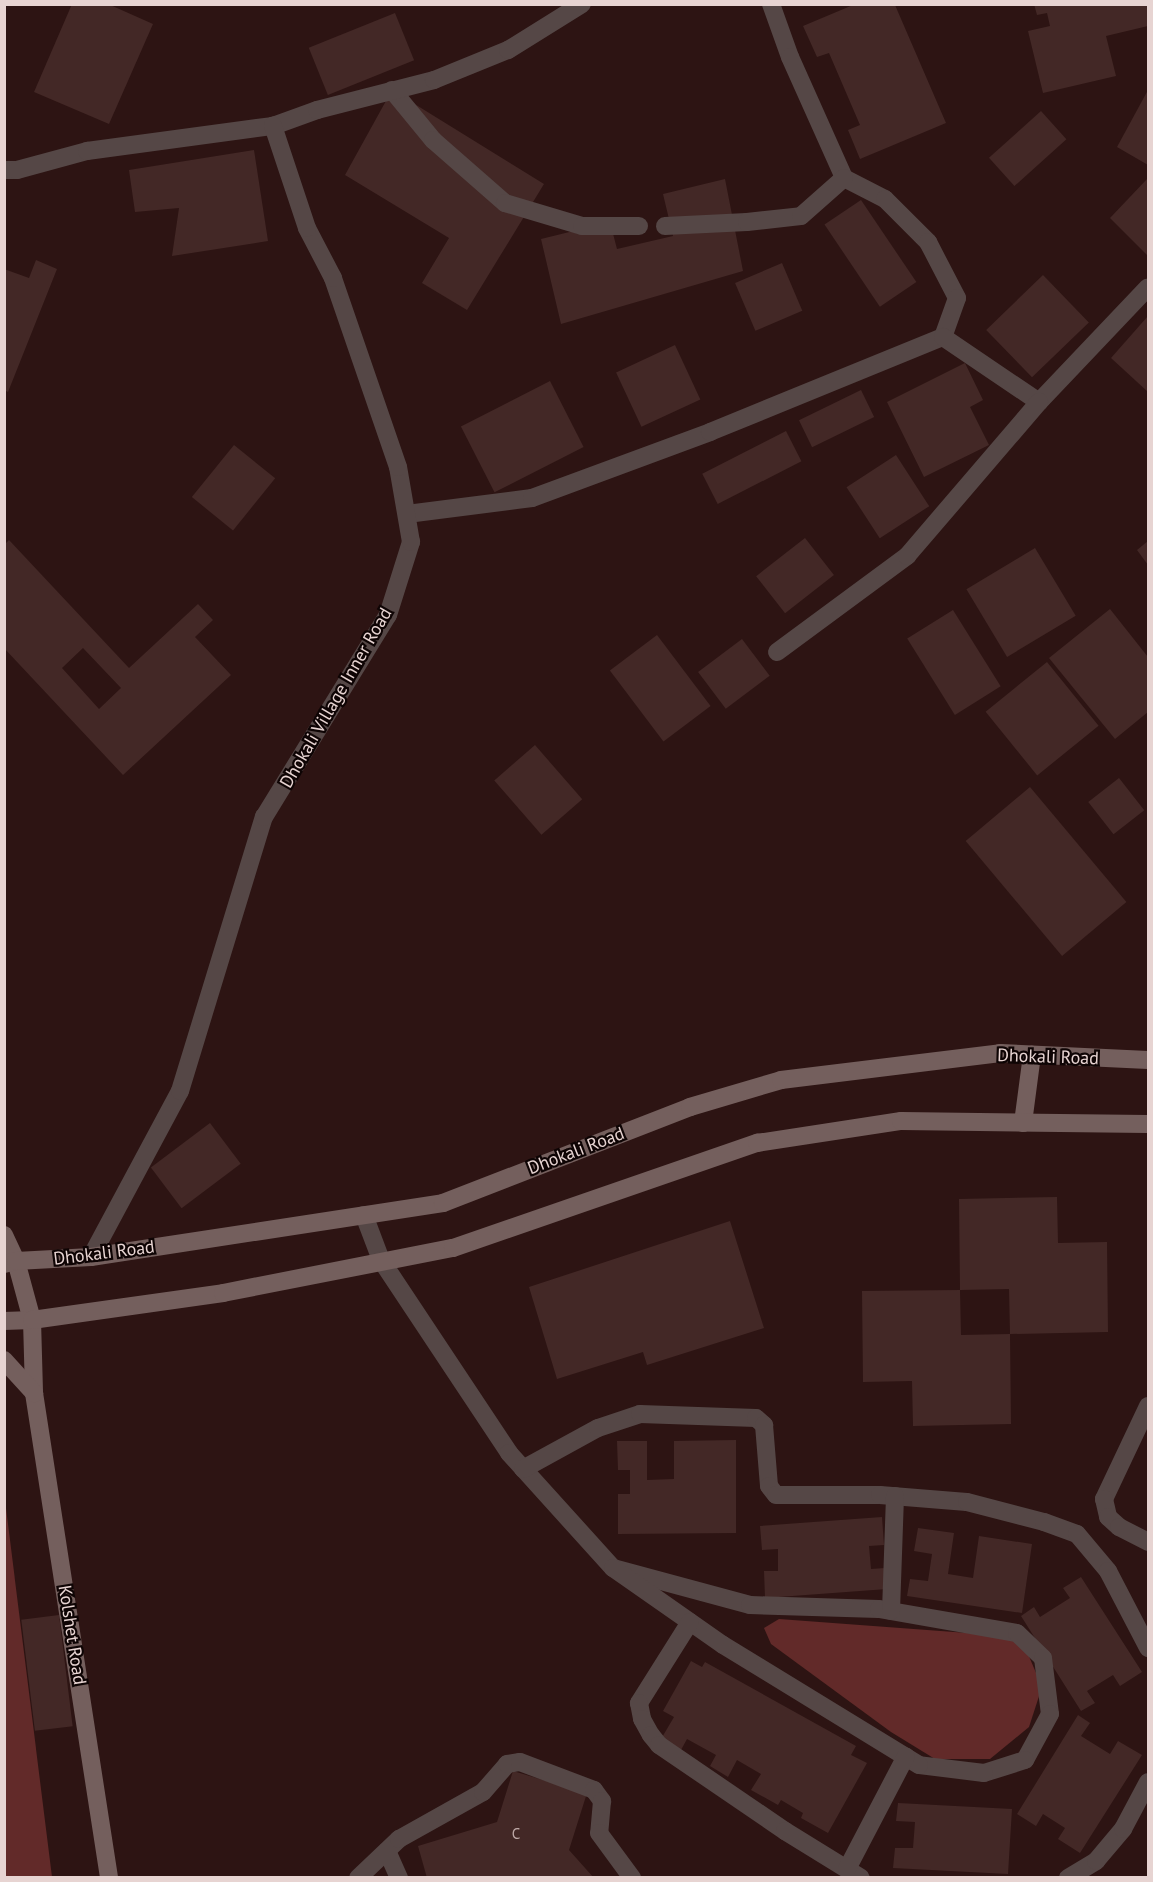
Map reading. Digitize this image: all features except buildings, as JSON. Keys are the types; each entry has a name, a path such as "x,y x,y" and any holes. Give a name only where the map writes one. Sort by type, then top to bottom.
{"street":[{"path":"4,170 17,170 87,151 273,126 317,110 435,80 508,50 582,4"},
{"path":"407,514 532,498 710,432 943,337 957,298 928,242 885,199 844,178 790,57 771,4"},
{"path":"392,90 433,140 505,203 582,226 639,226"},
{"name":"Dhokali Village Inner Road","path":"92,1257 180,1091 264,817 388,615 411,542 398,467 333,278 307,228 273,126"},
{"path":"665,226 747,222 801,216 844,178"},
{"path":"777,652 907,556 1038,402 1149,287"},
{"path":"943,337 1038,402"},
{"name":"Dhokali Road","path":"10,1263 92,1257 443,1203 690,1107 781,1080 1000,1053 1149,1060"},
{"path":"1023,1123 1032,1055"},
{"path":"4,1321 32,1320 223,1293 381,1260 453,1248 757,1143 901,1121 1149,1124"},
{"path":"364,1215 381,1260 509,1453 613,1568 723,1645 919,1765 984,1773 1024,1760 1050,1714 1043,1658 1017,1633 891,1611 750,1605 613,1568"},
{"name":"Kolshet Road","path":"4,1235 10,1263 32,1320 34,1393 110,1878"},
{"path":"4,1360 34,1393"},
{"path":"1149,1406 1104,1499 1108,1517 1119,1527 1149,1542"},
{"path":"523,1469 598,1428 640,1414 756,1418 764,1425 769,1486 776,1495 895,1496 967,1502 1044,1522 1077,1534 1108,1571 1149,1648"},
{"path":"891,1611 895,1496"},
{"path":"690,1622 639,1703 642,1719 651,1735 659,1745 765,1818 854,1873 906,1756"},
{"path":"358,1878 399,1839 483,1792 507,1764 520,1762 594,1790 602,1802 599,1833 632,1878"},
{"path":"1068,1878 1096,1861 1123,1829 1149,1782"},
{"path":"387,1851 399,1878"}],"shaded area":[{"path":"5,1500 52,1877 5,1877"},
{"path":"779,1619 1008,1636 1028,1654 1042,1687 1029,1727 990,1759 935,1759 891,1732 771,1644 764,1628"}]}
